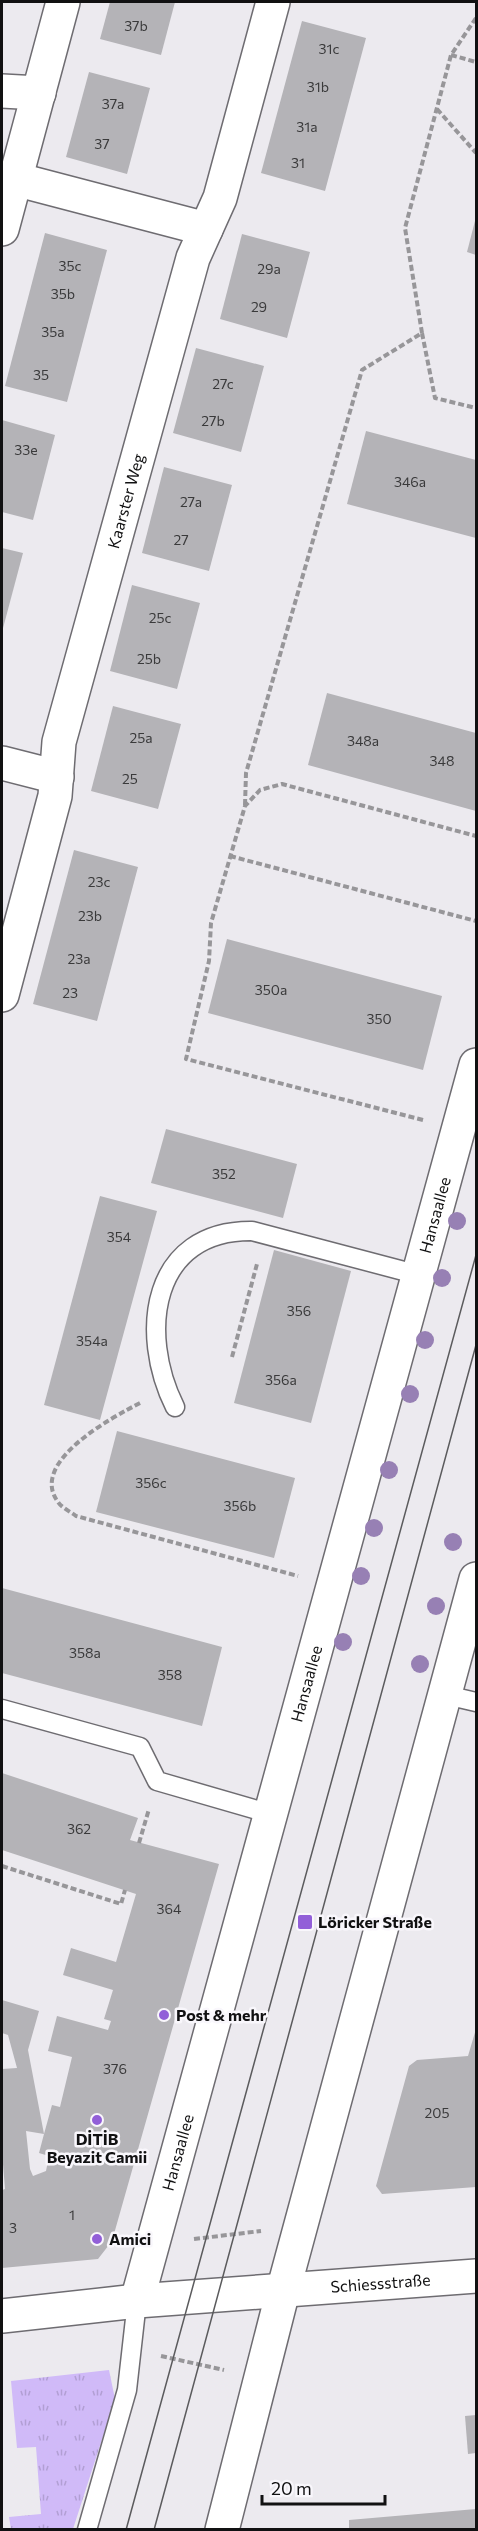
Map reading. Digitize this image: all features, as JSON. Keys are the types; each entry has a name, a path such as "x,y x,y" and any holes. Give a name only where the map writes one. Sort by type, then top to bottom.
{"street":[{"path":"2,229 63,2"},
{"name":"Kaarster Weg","path":"2,995 55,796 59,742 68,708 193,258 220,198 273,2"},
{"path":"2,92 39,93"},
{"path":"15,178 206,229"},
{"path":"2,763 57,777"},
{"name":"Hansaallee","path":"137,2301 477,1065"},
{"path":"222,2529 300,2227 461,1699 477,1579"},
{"name":"Schiessstraße","path":"282,2291 477,2276"},
{"path":"2,2316 137,2301 282,2291"}],"lane":[{"path":"175,1407 166,1389 156,1346 155,1323 166,1278 189,1248 206,1238 232,1231 265,1234 419,1275"},
{"path":"2,1709 140,1747 157,1781 272,1814"},
{"path":"87,2529 127,2390 137,2301"}],"path":[{"path":"477,18 451,55 405,228 435,398 477,408"},
{"path":"451,55 477,62"},
{"path":"437,109 477,153"},
{"path":"422,333 362,370 246,772 245,806 211,923 209,961 186,1059 459,1129"},
{"path":"245,806 260,790 282,784 477,836"},
{"path":"230,855 477,921"},
{"path":"232,1357 265,1234"},
{"path":"166,1389 77,1441 60,1459 52,1486 58,1502 76,1516 334,1586"},
{"path":"2,1866 121,1904 125,1890"},
{"path":"154,2243 300,2227"},
{"path":"133,2344 155,2355 262,2379"}],"green space":[{"path":"109,2370 115,2399 73,2529 11,2529 9,2517 41,2514 36,2447 17,2448 11,2381"}],"building":[{"path":"110,2 175,2 161,55 100,39"},
{"path":"302,21 366,38 325,191 261,173"},
{"path":"89,72 150,88 127,174 66,157"},
{"path":"476,217 476,255 467,252"},
{"path":"45,233 107,250 67,402 5,386"},
{"path":"242,234 310,252 287,338 220,319"},
{"path":"196,348 264,366 241,452 173,433"},
{"path":"2,420 55,435 33,520 2,512"},
{"path":"366,431 476,460 476,538 347,504"},
{"path":"164,467 232,485 209,571 142,553"},
{"path":"2,548 23,553 2,632"},
{"path":"132,585 200,603 177,689 110,671"},
{"path":"327,693 476,733 476,811 308,765"},
{"path":"113,706 181,724 158,809 91,791"},
{"path":"74,850 138,867 97,1021 33,1004"},
{"path":"227,939 442,996 423,1070 208,1013"},
{"path":"166,1129 297,1164 283,1218 151,1183"},
{"path":"100,1196 157,1211 100,1420 44,1405"},
{"path":"274,1250 351,1271 311,1423 234,1403"},
{"path":"117,1431 295,1478 274,1558 96,1512"},
{"path":"2,1588 222,1647 202,1726 2,1673"},
{"path":"2,1773 138,1818 130,1840 219,1864 112,2241 98,2259 2,2268 2,2190 5,2189 2,2152 2,2069 17,2068 8,2035 2,2033 2,2000 39,2011 28,2050 44,2134 52,2105 60,2107 72,2057 48,2051 57,2016 108,2030 111,2021 104,2019 113,1990 63,1975 71,1948 116,1962 136,1894 2,1850","holes":["26,2131 44,2134 39,2153 49,2156 46,2171 33,2176 30,2169"]},
{"path":"476,2029 476,2187 382,2194 376,2186 409,2066 417,2060 468,2056"},
{"path":"476,2415 476,2453 468,2454 465,2416"},
{"path":"476,2509 476,2529 349,2529 349,2520"}],"tram line":[{"path":"126,2530 476,1255"},
{"path":"154,2530 476,1345"}],"place":[{"name":"Löricker Straße","path":"305,1922"},
{"name":"Post & mehr","path":"164,2015"},
{"name":"DİTİB Beyazit Camii","path":"97,2120"},
{"name":"Amici","path":"97,2239"}]}
